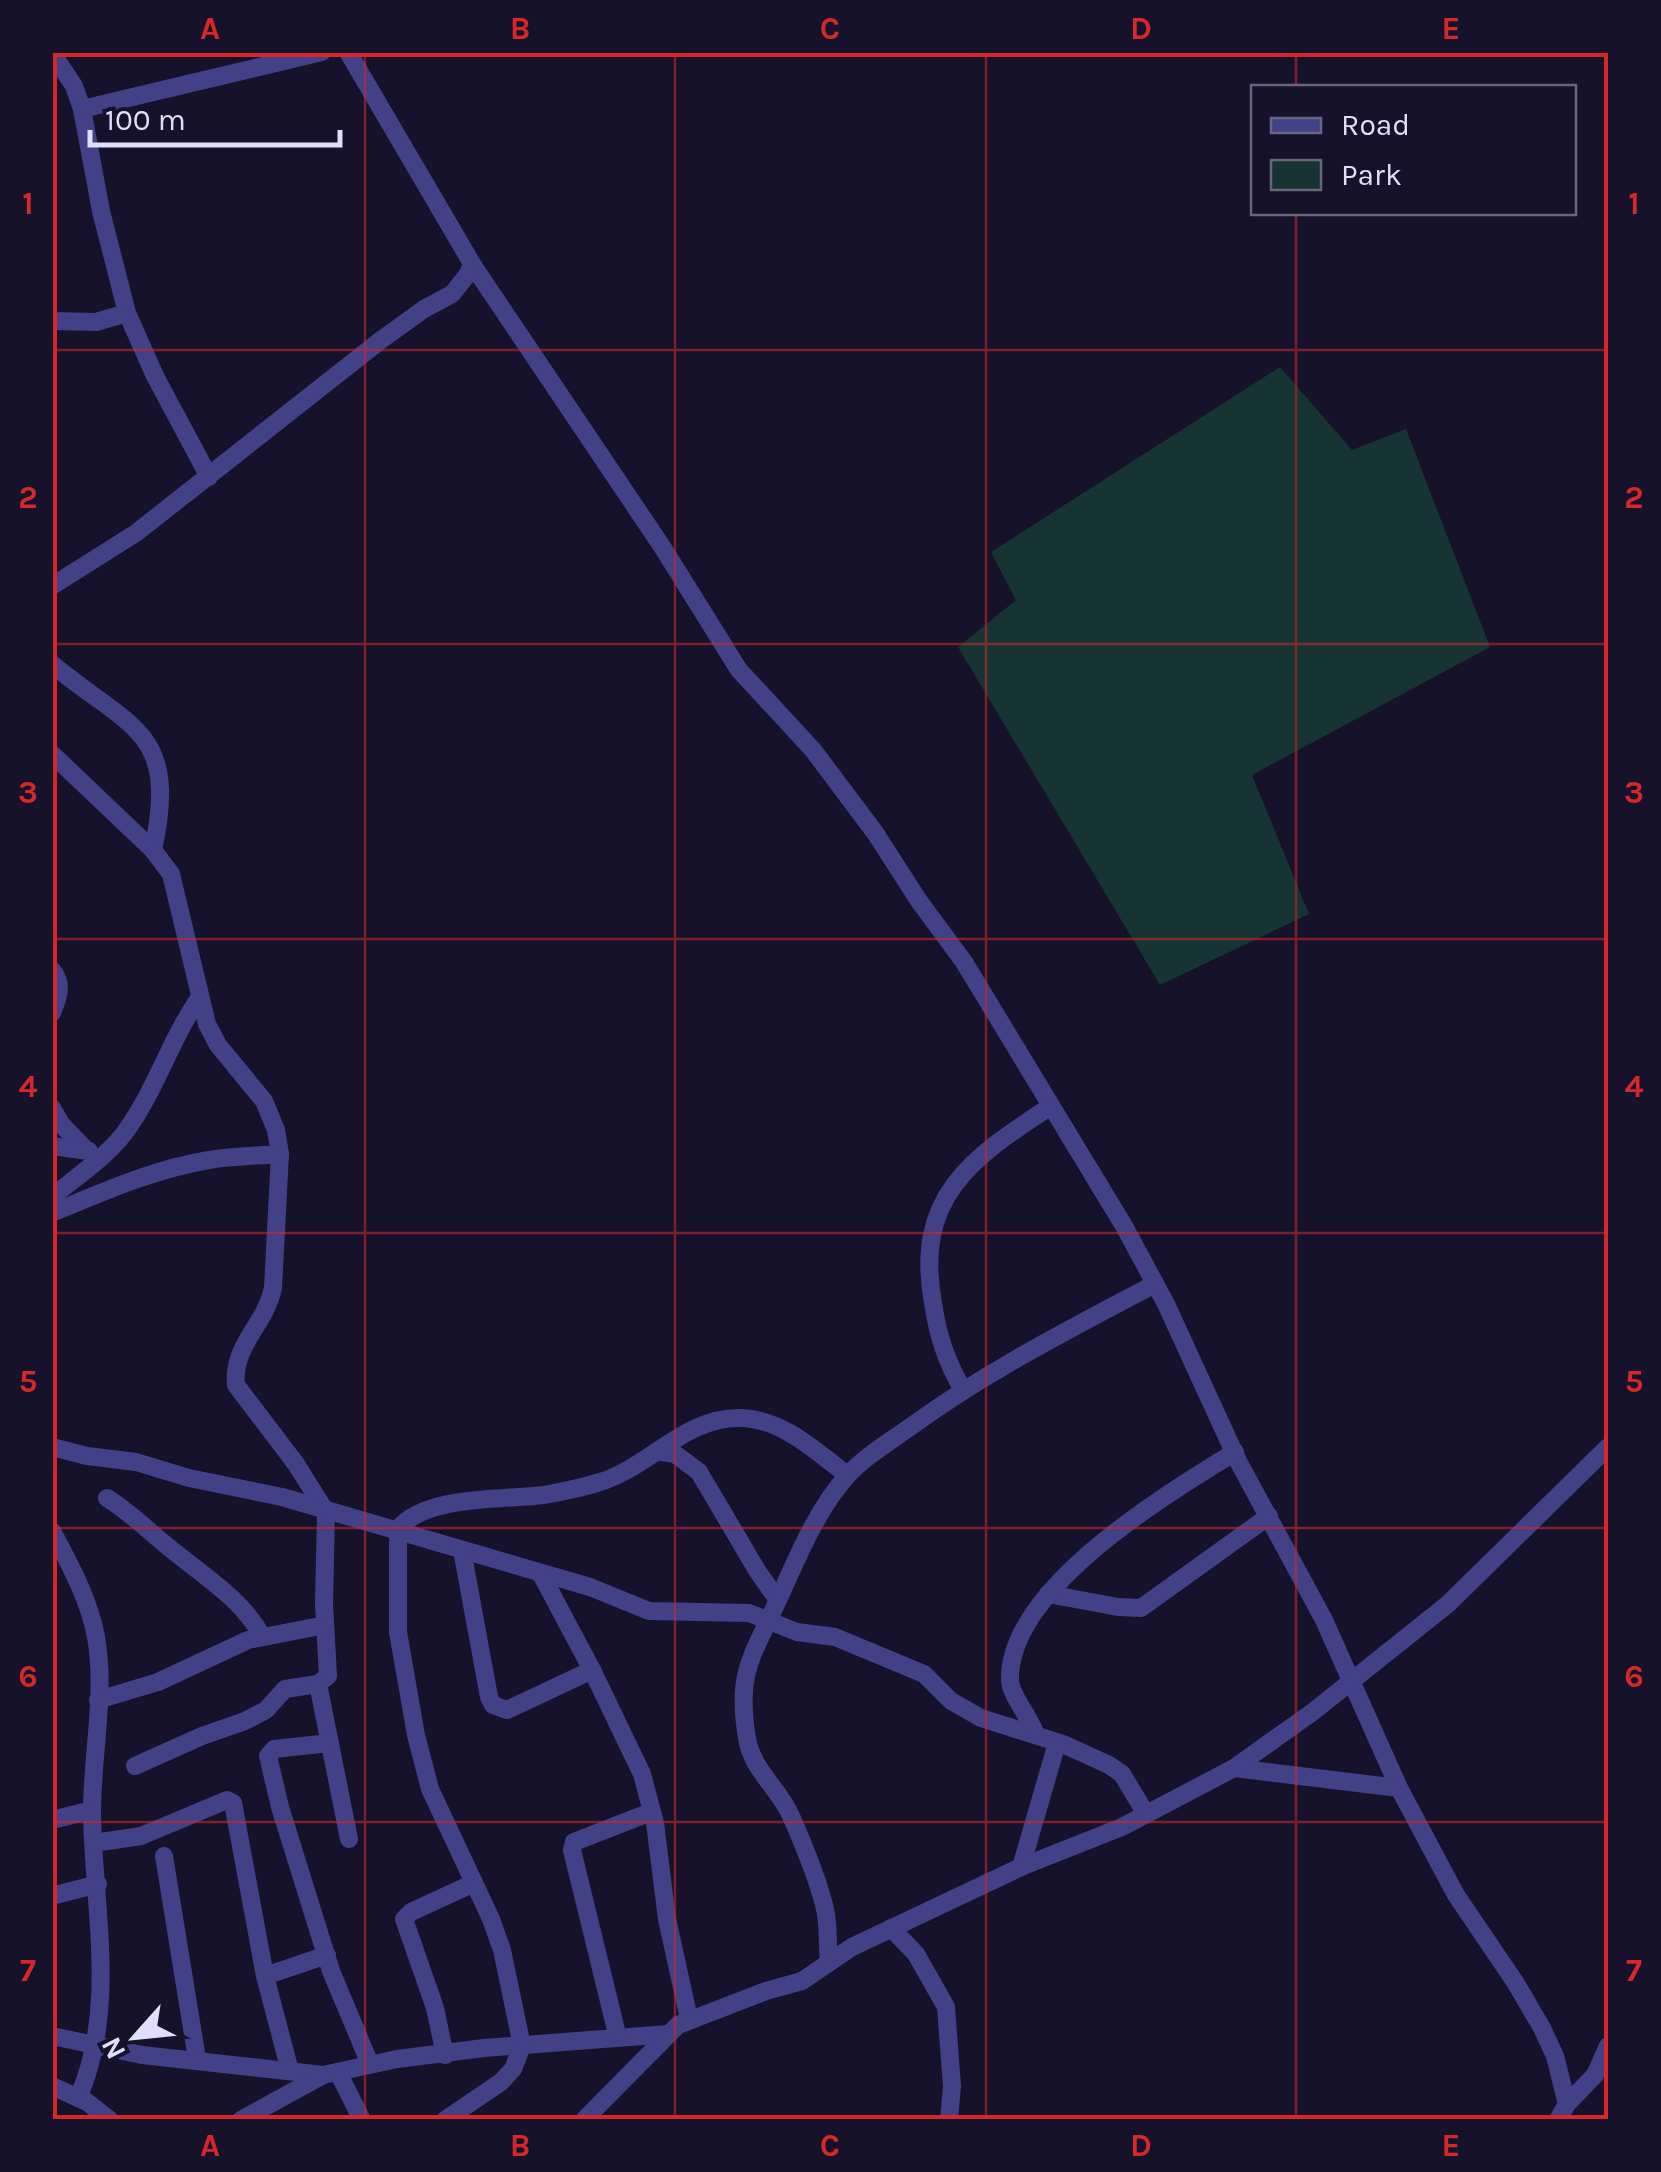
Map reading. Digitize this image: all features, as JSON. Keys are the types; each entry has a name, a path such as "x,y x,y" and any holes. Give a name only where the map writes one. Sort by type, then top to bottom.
{"street":[{"path":"82,109 322,52"},
{"path":"348,52 472,264 740,670 813,750 876,834 918,902 964,962 1124,1226 1235,1452 1354,1680 1400,1788 1456,1895 1542,2028 1555,2056 1562,2112"},
{"path":"52,53 74,86 82,109 101,211 127,313 155,376 209,477"},
{"path":"52,586 136,533 381,340 452,294 472,264"},
{"path":"52,321 96,322 127,313"},
{"path":"52,664 124,715 150,746 161,778 162,808 153,850"},
{"path":"52,754 153,850 171,874 207,1024 218,1045 264,1101 276,1130 280,1154 273,1288 269,1309 240,1353 234,1369 236,1385 296,1464 326,1512 328,1676 318,1684 284,1689 266,1710 135,1766"},
{"path":"52,970 60,988 52,1013"},
{"path":"52,1197 96,1152 126,1132 200,997"},
{"path":"963,1390 945,1359 938,1336 928,1258 934,1219 963,1174 1050,1106"},
{"path":"52,1108 61,1124 96,1152"},
{"path":"52,1146 96,1152"},
{"path":"52,1213 162,1172 209,1160 280,1154"},
{"path":"829,1961 826,1910 792,1818 753,1763 747,1742 744,1677 819,1514 847,1475 963,1390 1155,1284"},
{"path":"445,2120 501,2082 513,2068 522,2046 502,1950 430,1789 416,1735 398,1632 398,1529 417,1514 466,1501 547,1494 597,1483 714,1420 765,1420 847,1475"},
{"path":"52,1447 136,1462 398,1529 590,1587 649,1612 749,1613 797,1632 835,1637 924,1674 951,1701 967,1710 1088,1754 1122,1774 1146,1814"},
{"path":"658,1450 675,1454 698,1472 778,1600"},
{"path":"584,2120 669,2034 689,2020 802,1981 829,1961 891,1928 1021,1867 1106,1834 1234,1768 1354,1680 1473,1582 1608,1450"},
{"path":"1036,1736 1026,1709 1010,1687 1011,1664 1048,1594 1104,1538 1235,1452"},
{"path":"107,1498 217,1584 250,1615 262,1636"},
{"path":"1048,1594 1141,1608 1268,1516"},
{"path":"52,1531 92,1617 100,1662 92,1810 98,1884 97,2045 84,2107"},
{"path":"462,1550 493,1705 506,1710 592,1670"},
{"path":"542,1574 642,1774 655,1823 666,1919 689,2020"},
{"path":"98,1700 158,1682 248,1640 325,1625"},
{"path":"318,1684 349,1839"},
{"path":"330,1743 274,1748 268,1756 327,1955 370,2064"},
{"path":"1021,1867 1057,1743"},
{"path":"1234,1768 1400,1788"},
{"path":"94,1844 141,1836 202,1809 227,1800 232,1802 265,1976 290,2071"},
{"path":"52,1820 92,1810"},
{"path":"618,2038 572,1850 574,1842 651,1812"},
{"path":"164,1856 196,2059"},
{"path":"444,2055 435,2008 404,1919 411,1912 474,1883"},
{"path":"52,1896 98,1884"},
{"path":"891,1928 916,1954 946,2007 952,2086 949,2120"},
{"path":"265,1976 327,1955"},
{"path":"241,2120 331,2074 370,2064 669,2034"},
{"path":"52,2036 142,2055 331,2074"},
{"path":"1562,2112 1595,2075 1608,2046"},
{"path":"331,2074 362,2120"},
{"path":"52,2086 110,2120"}],"green space":[{"path":"1280,367 1352,450 1406,429 1490,647 1252,775 1309,914 1160,985 958,647 1016,600 991,552"}]}
